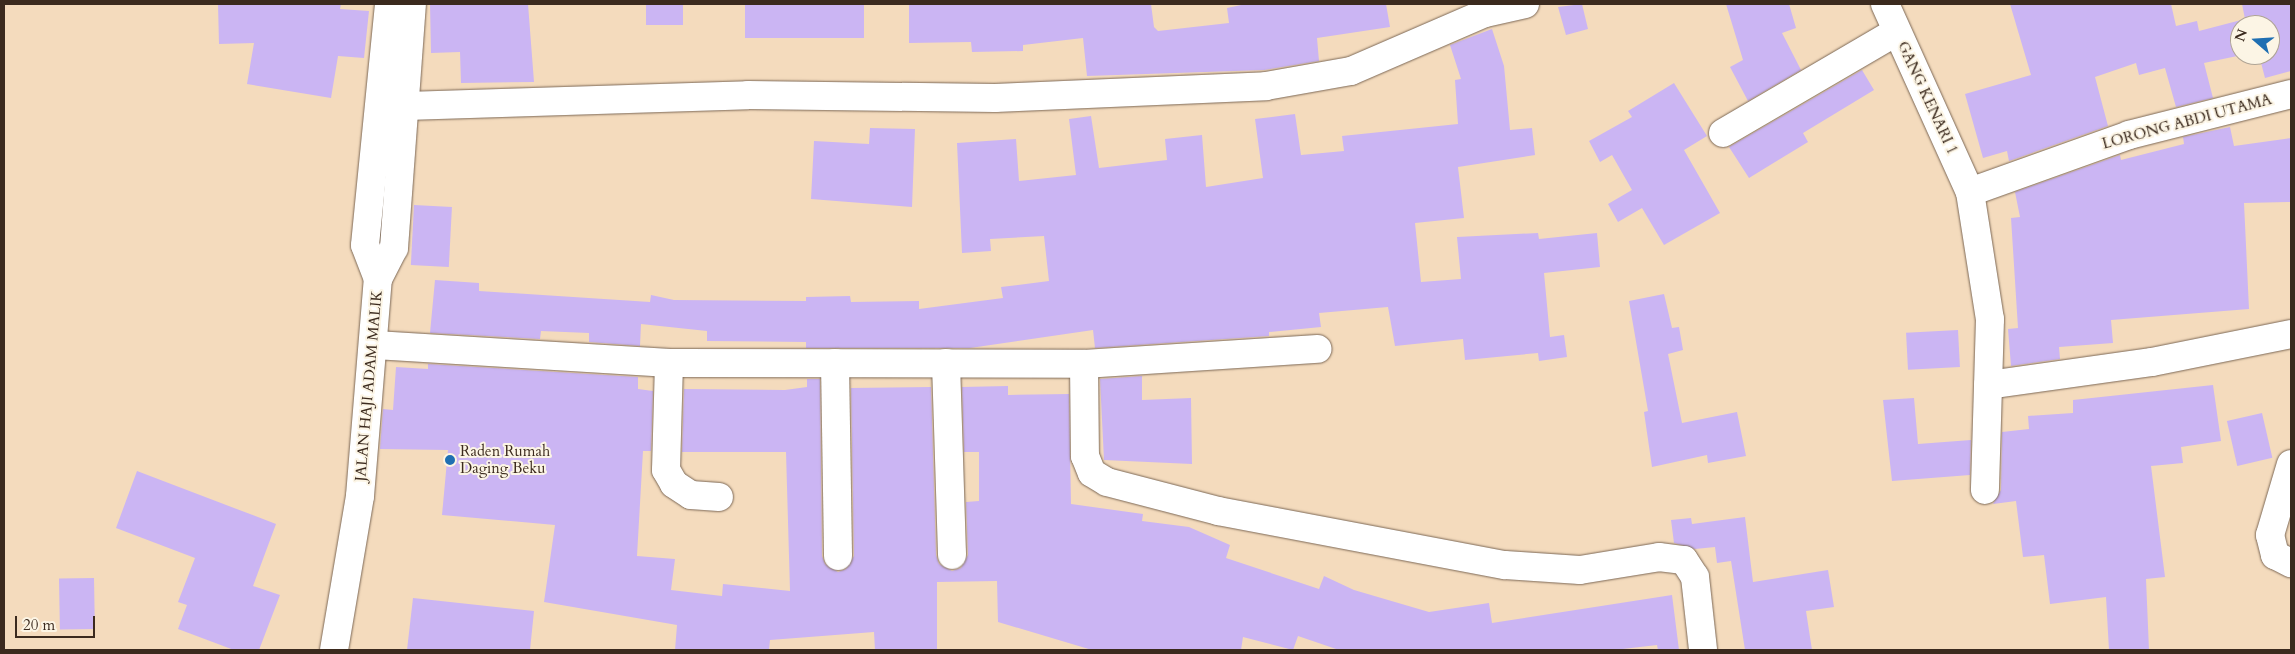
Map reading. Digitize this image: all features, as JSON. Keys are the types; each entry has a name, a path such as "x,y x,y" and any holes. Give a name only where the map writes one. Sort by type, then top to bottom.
{"street":[{"path":"378,278 366,245 389,4"},
{"name":"JALAN HAJI ADAM MALIK","path":"334,650 360,496 375,345 378,278 394,248 406,106 412,4"},
{"path":"406,106 748,95 996,98 1266,86 1350,71 1485,13 1525,4"},
{"name":"GANG KENARI 1","path":"1885,4 1896,32 1970,192 1990,319 1985,490"},
{"path":"1723,133 1896,32"},
{"name":"LORONG ABDI UTAMA","path":"1970,192 2129,135 2291,94"},
{"path":"1988,386 2152,362 2291,334"},
{"path":"375,345 669,363 1084,364 1318,349"},
{"path":"669,363 666,470 674,484 691,495 720,497"},
{"path":"835,363 838,556"},
{"path":"946,363 952,555"},
{"path":"1084,364 1085,456 1092,473 1107,482 1227,513 1505,566 1580,570 1659,557 1684,560 1695,577 1703,650"},
{"path":"2291,464 2270,535 2275,554 2291,563"}],"building":[{"path":"218,4 341,4 340,9 369,11 364,58 338,56 331,98 247,84 254,43 219,44"},
{"path":"430,4 528,4 534,82 461,83 460,52 431,53"},
{"path":"646,4 683,4 683,25 646,25"},
{"path":"745,4 864,4 864,38 745,38"},
{"path":"909,4 1151,4 1154,27 1158,31 1229,23 1227,8 1246,4 1386,4 1390,27 1317,38 1319,61 1264,70 1087,76 1083,38 1023,45 1023,51 972,52 971,42 909,43"},
{"path":"1582,4 1588,29 1566,35 1558,7"},
{"path":"1726,4 1789,4 1796,28 1782,33 1801,70 1748,101 1730,67 1743,60"},
{"path":"2010,4 2171,4 2176,26 2197,21 2199,31 2230,23 2230,58 2204,63 2213,98 2176,107 2165,68 2139,75 2136,63 2095,77 2108,126 2009,161 2007,151 1983,158 1965,94 2031,75"},
{"path":"2242,4 2291,4 2291,71 2265,78 2262,65 2280,65 2280,15 2244,15"},
{"path":"1492,29 1504,66 1510,130 1532,128 1535,155 1458,167 1464,218 1415,223 1421,282 1461,279 1457,237 1538,233 1539,239 1597,233 1600,267 1544,273 1550,337 1564,335 1567,357 1539,361 1538,353 1465,360 1463,339 1395,346 1388,307 1319,313 1321,327 1269,332 1269,336 1095,348 1093,330 970,348 806,348 806,342 707,341 707,331 641,324 640,346 589,342 589,333 541,331 540,339 430,333 435,280 479,283 479,291 650,302 651,295 674,300 806,301 806,297 850,296 851,302 919,301 919,309 1003,298 1001,287 1049,281 1044,236 990,239 991,251 962,253 957,143 1016,139 1019,181 1076,175 1069,119 1091,116 1099,168 1167,160 1165,139 1202,135 1206,187 1263,178 1255,119 1295,114 1301,155 1344,151 1342,136 1458,124 1455,80 1461,79 1450,45"},
{"path":"1862,70 1874,90 1803,133 1808,142 1749,178 1729,147"},
{"path":"1674,83 1707,136 1684,150 1720,213 1664,245 1642,208 1618,222 1608,204 1632,190 1612,155 1600,162 1589,141 1632,117 1628,111"},
{"path":"2230,127 2234,146 2291,138 2291,202 2244,203 2249,309 2111,320 2113,343 2059,347 2060,359 2011,366 2008,329 2018,328 2011,218 2020,217 2015,192 2120,155 2121,160 2184,144 2183,137"},
{"path":"870,128 915,129 912,207 811,199 814,141 869,144"},
{"path":"414,205 452,207 449,267 411,265"},
{"path":"1664,294 1672,328 1679,327 1683,350 1668,354 1682,423 1737,412 1746,456 1708,463 1707,455 1652,467 1644,412 1648,411 1629,301"},
{"path":"1958,330 1960,367 1908,370 1906,333"},
{"path":"428,364 638,377 638,389 653,391 651,451 643,451 637,556 675,559 671,590 722,596 723,584 790,591 786,452 682,452 684,389 785,390 807,387 807,379 820,379 822,556 825,564 838,572 846,569 854,556 851,388 931,387 936,555 939,564 952,571 961,568 968,555 966,502 979,501 979,452 964,452 962,387 1008,386 1008,395 1069,394 1071,504 1143,514 1142,521 1189,527 1230,545 1226,558 1319,589 1324,576 1354,590 1429,612 1489,603 1492,623 1672,595 1679,650 1658,650 1657,645 1614,650 1339,650 1298,636 1293,650 1243,637 1241,650 1092,650 998,622 997,581 937,582 937,650 875,650 874,632 770,640 769,650 675,650 677,625 544,602 555,525 442,515 448,450 380,449 383,409 393,410 396,367 428,369"},
{"path":"1142,376 1142,400 1191,398 1192,464 1104,460 1100,379"},
{"path":"2213,385 2221,441 2181,447 2183,463 2151,466 2165,577 2146,579 2149,650 2109,650 2106,597 2050,604 2044,555 2023,557 2016,501 1993,504 2001,490 2002,432 2029,429 2028,416 2073,413 2073,400"},
{"path":"1914,398 1918,444 1971,440 1970,475 1892,481 1883,400"},
{"path":"2262,413 2272,458 2237,466 2227,421"},
{"path":"137,471 276,524 253,586 280,595 259,650 234,650 178,629 187,605 178,602 195,558 116,528"},
{"path":"1745,517 1753,582 1828,570 1834,607 1806,611 1812,650 1745,650 1731,561 1717,563 1715,547 1695,549 1674,543 1671,520 1691,518 1692,524"},
{"path":"94,578 95,629 60,630 59,579"},
{"path":"413,598 534,611 530,650 407,650"}],"place":[{"name":"Raden Rumah Daging Beku","path":"450,460"}]}
